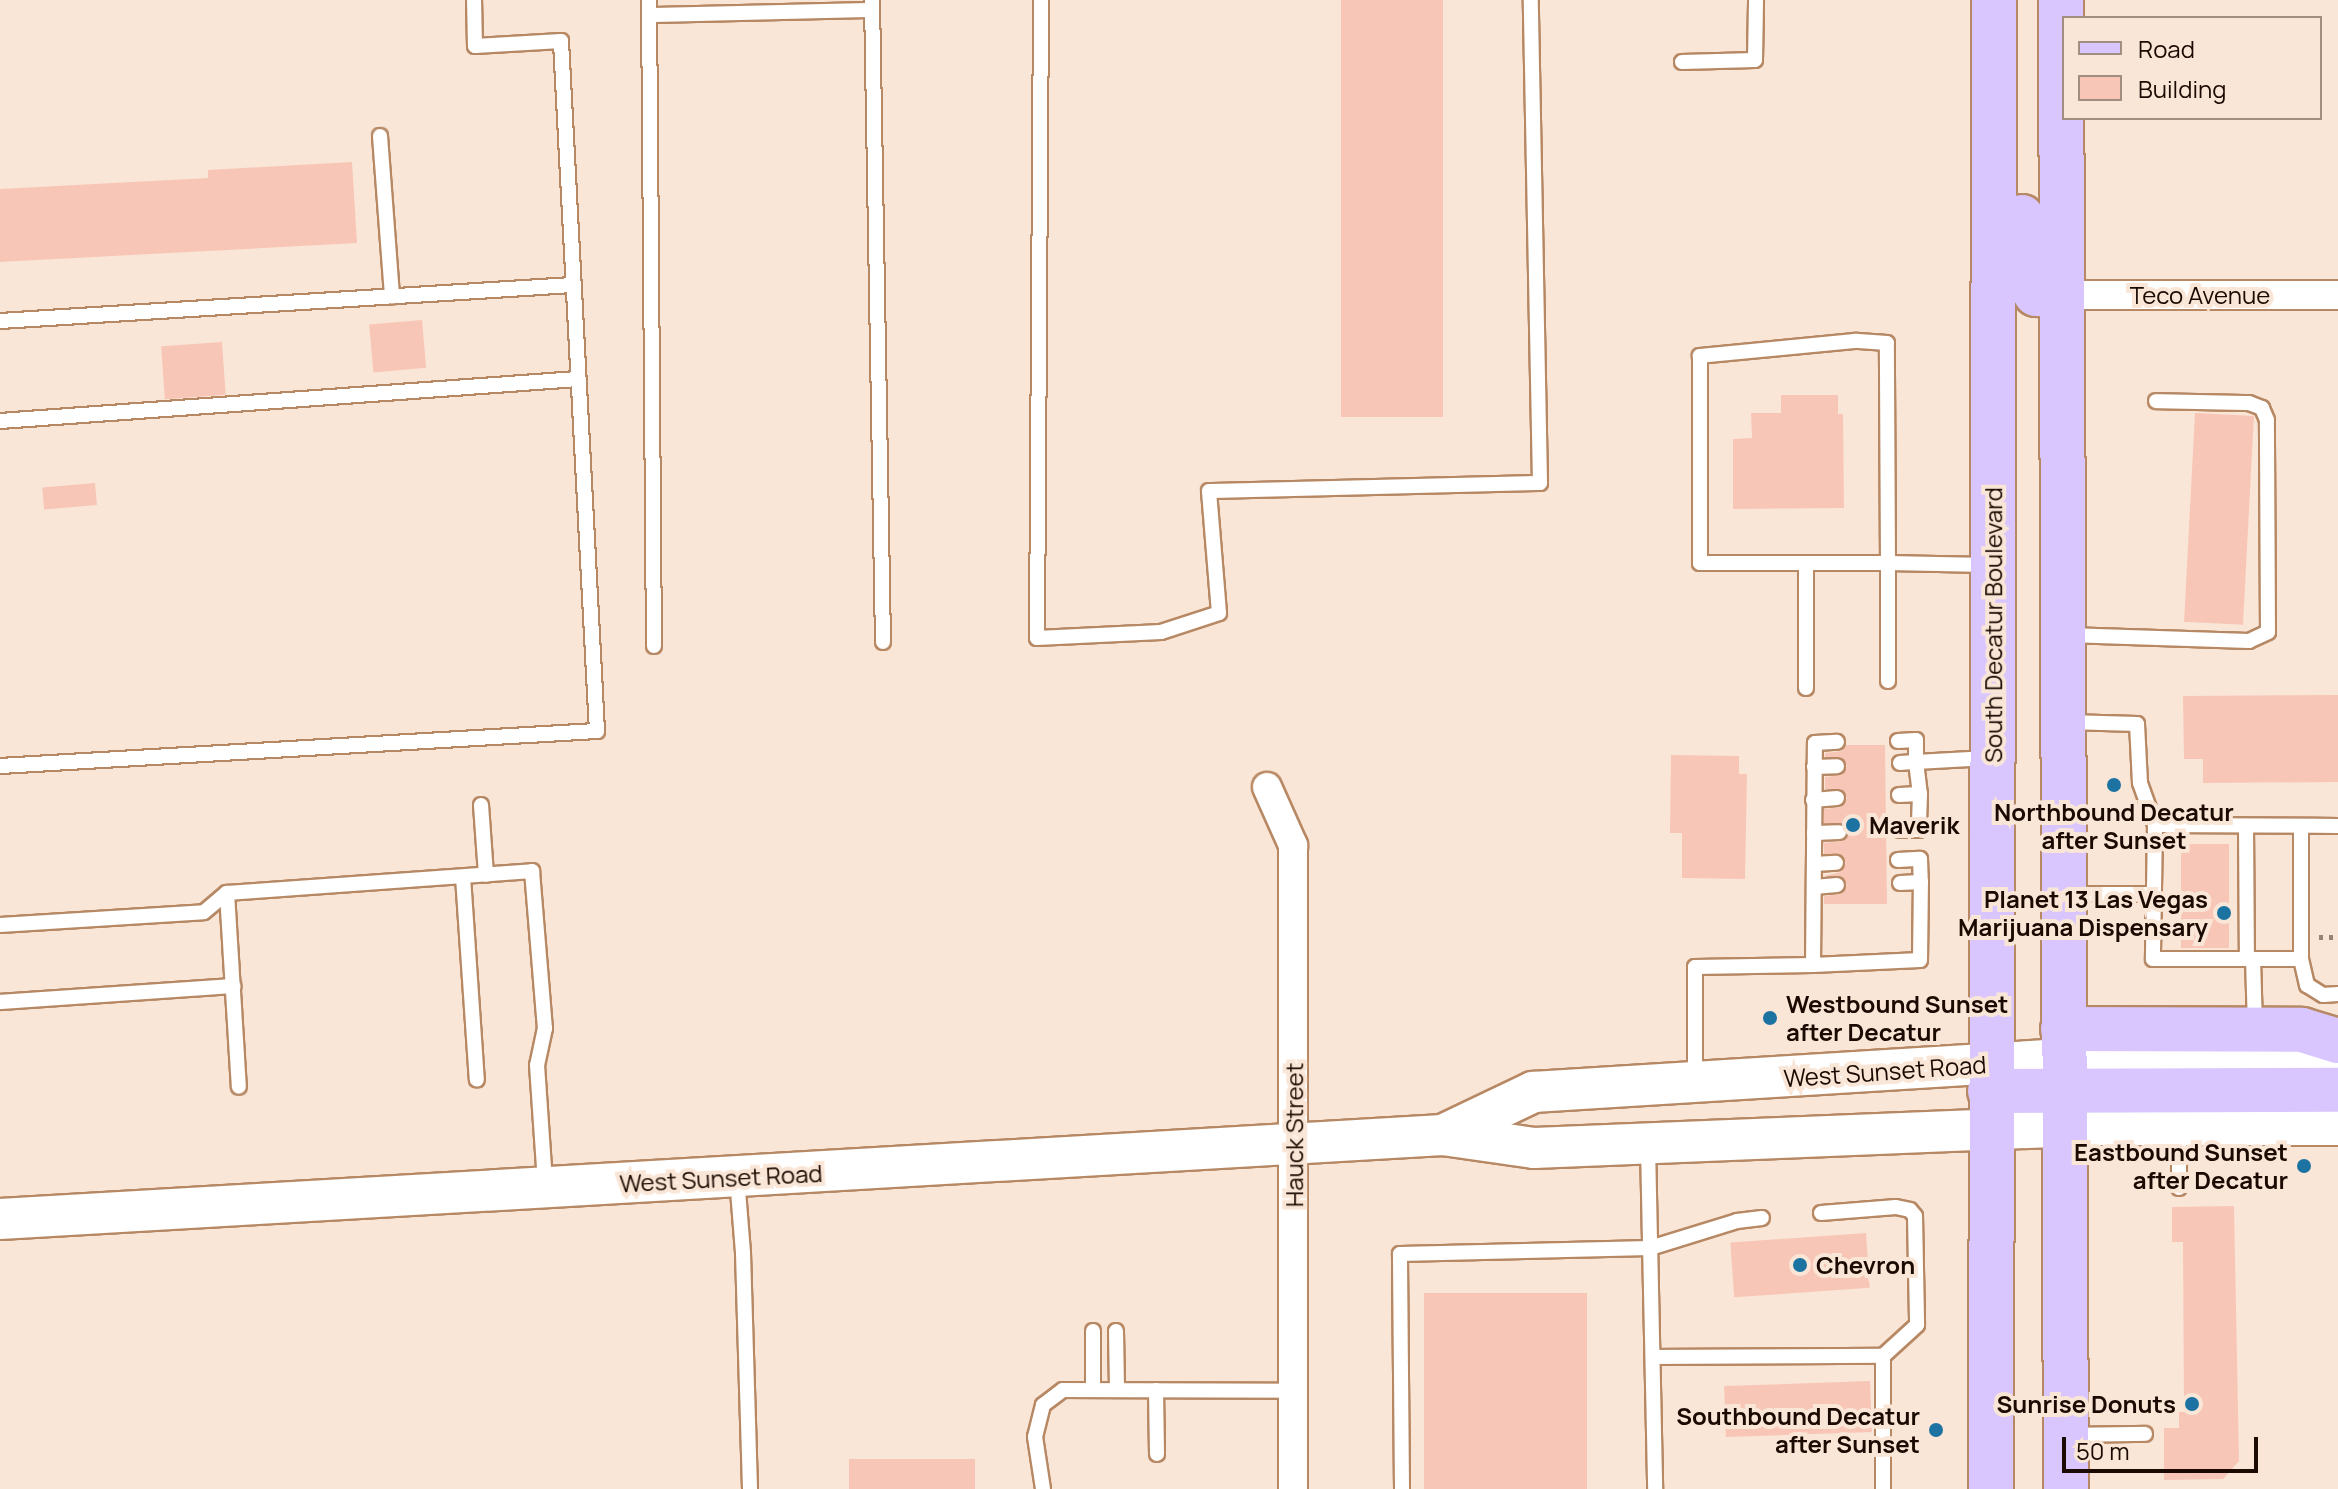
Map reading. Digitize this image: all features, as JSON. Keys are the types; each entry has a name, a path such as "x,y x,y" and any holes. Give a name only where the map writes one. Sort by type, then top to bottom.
{"main road":[{"name":"South Decatur Boulevard","path":"1991,1489 1989,1095 1994,0"},
{"path":"2061,0 2066,1489"},
{"path":"1995,183 2022,199 2025,277 2036,294 2062,295"},
{"path":"1989,1095 2255,1030 2302,1030 2338,1041"},
{"path":"2063,1076 2338,1058"},
{"path":"2063,1076 2338,1090"},
{"path":"2063,1076 2179,1124 2338,1125"},
{"name":"West Sunset Road","path":"1443,1135 1533,1092 1695,1083 1989,1095"},
{"name":"West Sunset Road","path":"0,1219 1443,1135 1534,1148 1648,1142 1989,1095"}],"street":[{"name":"Teco Avenue","path":"2062,295 2338,295"},
{"name":"Hauck Street","path":"1267,787 1293,845 1293,1489"}],"lane":[{"path":"0,766 597,731 561,41 475,46 474,0"},
{"path":"1041,0 1037,638 1161,632 1219,613 1209,491 1540,483 1531,0"},
{"path":"1682,62 1755,60 1756,0"},
{"path":"654,646 650,7 872,5 883,642"},
{"path":"380,136 392,297"},
{"path":"0,321 573,285"},
{"path":"1888,681 1888,563 1887,343 1855,341 1700,356 1700,563 1888,563 1992,565"},
{"path":"0,421 578,379"},
{"path":"2062,635 2249,641 2268,632 2267,420 2262,408 2249,403 2156,401"},
{"path":"1806,563 1806,688"},
{"path":"2062,722 2137,724 2140,783 2155,825 2153,959 2301,959"},
{"path":"1695,1083 1695,967 1920,960 1920,794 1916,740 1898,741"},
{"path":"1813,965 1815,743 1837,742"},
{"path":"1900,763 1992,758"},
{"path":"1814,767 1837,766"},
{"path":"1899,795 1920,794"},
{"path":"1813,800 1837,798"},
{"path":"481,805 486,875"},
{"path":"2155,825 2338,826"},
{"path":"2246,826 2255,1030"},
{"path":"2301,826 2301,959 2307,985 2323,995 2338,994"},
{"path":"1900,830 1919,830"},
{"path":"1814,833 1839,832"},
{"path":"1898,860 1920,859"},
{"path":"1814,864 1836,863"},
{"path":"0,925 204,912 227,893 532,871 545,1028 537,1065 546,1188"},
{"path":"463,877 477,1080"},
{"path":"1900,883 1921,882"},
{"path":"1814,887 1837,885"},
{"path":"227,893 239,1087"},
{"path":"2063,894 2153,894"},
{"path":"0,1002 233,986"},
{"path":"2179,1124 2179,1188"},
{"path":"1648,1142 1655,1357 1655,1489"},
{"path":"737,1177 743,1253 750,1489"},
{"path":"1655,1357 1883,1356 1917,1325 1915,1216 1910,1210 1896,1207 1821,1213"},
{"path":"1402,1489 1400,1254 1650,1248 1737,1221 1762,1218"},
{"path":"1093,1331 1093,1390"},
{"path":"1116,1331 1117,1389"},
{"path":"1883,1356 1883,1489"},
{"path":"1043,1489 1035,1437 1043,1405 1063,1390 1293,1391"},
{"path":"1156,1390 1157,1454"},
{"path":"2065,1435 2145,1434"}],"building":[{"path":"1341,0 1443,0 1443,417 1341,417"},
{"path":"352,162 357,243 0,262 0,189 208,178 208,170"},
{"path":"422,320 426,368 373,372 369,325"},
{"path":"222,342 226,395 165,399 161,346"},
{"path":"1781,395 1838,395 1838,414 1843,414 1844,508 1733,509 1733,439 1752,438 1751,413 1781,413"},
{"path":"2195,413 2254,416 2243,625 2184,622"},
{"path":"95,483 97,505 44,510 42,488"},
{"path":"2338,695 2338,782 2203,783 2203,759 2184,759 2183,696"},
{"name":"Maverik","path":"1846,745 1885,745 1887,904 1824,904 1824,896 1842,894 1847,885 1840,876 1824,876 1841,872 1846,863 1840,854 1824,854 1824,843 1844,841 1849,832 1843,823 1824,823 1824,809 1842,807 1847,798 1841,789 1825,789 1825,777 1842,775 1847,766 1842,758 1825,757 1825,753 1842,751"},
{"path":"1671,755 1739,756 1739,774 1747,774 1745,879 1682,878 1682,833 1670,833"},
{"path":"2181,844 2229,844 2229,948 2181,948"},
{"path":"2234,1206 2239,1461 2223,1479 2164,1480 2164,1428 2179,1428 2179,1412 2184,1412 2183,1242 2172,1242 2172,1207"},
{"name":"Chevron","path":"1866,1233 1870,1288 1734,1297 1730,1242"},
{"path":"1424,1293 1587,1293 1587,1489 1424,1489"},
{"path":"1870,1381 1872,1432 1726,1437 1724,1386"},
{"path":"849,1459 975,1459 975,1489 849,1489"}],"place":[{"name":"Northbound Decatur after Sunset","path":"2114,785"},
{"name":"Maverik","path":"1853,825"},
{"name":"Planet 13 Las Vegas Marijuana Dispensary","path":"2224,913"},
{"name":"Westbound Sunset after Decatur","path":"1770,1018"},
{"name":"Eastbound Sunset after Decatur","path":"2304,1166"},
{"name":"Chevron","path":"1800,1265"},
{"name":"Sunrise Donuts","path":"2192,1404"},
{"name":"Southbound Decatur after Sunset","path":"1936,1430"}]}
